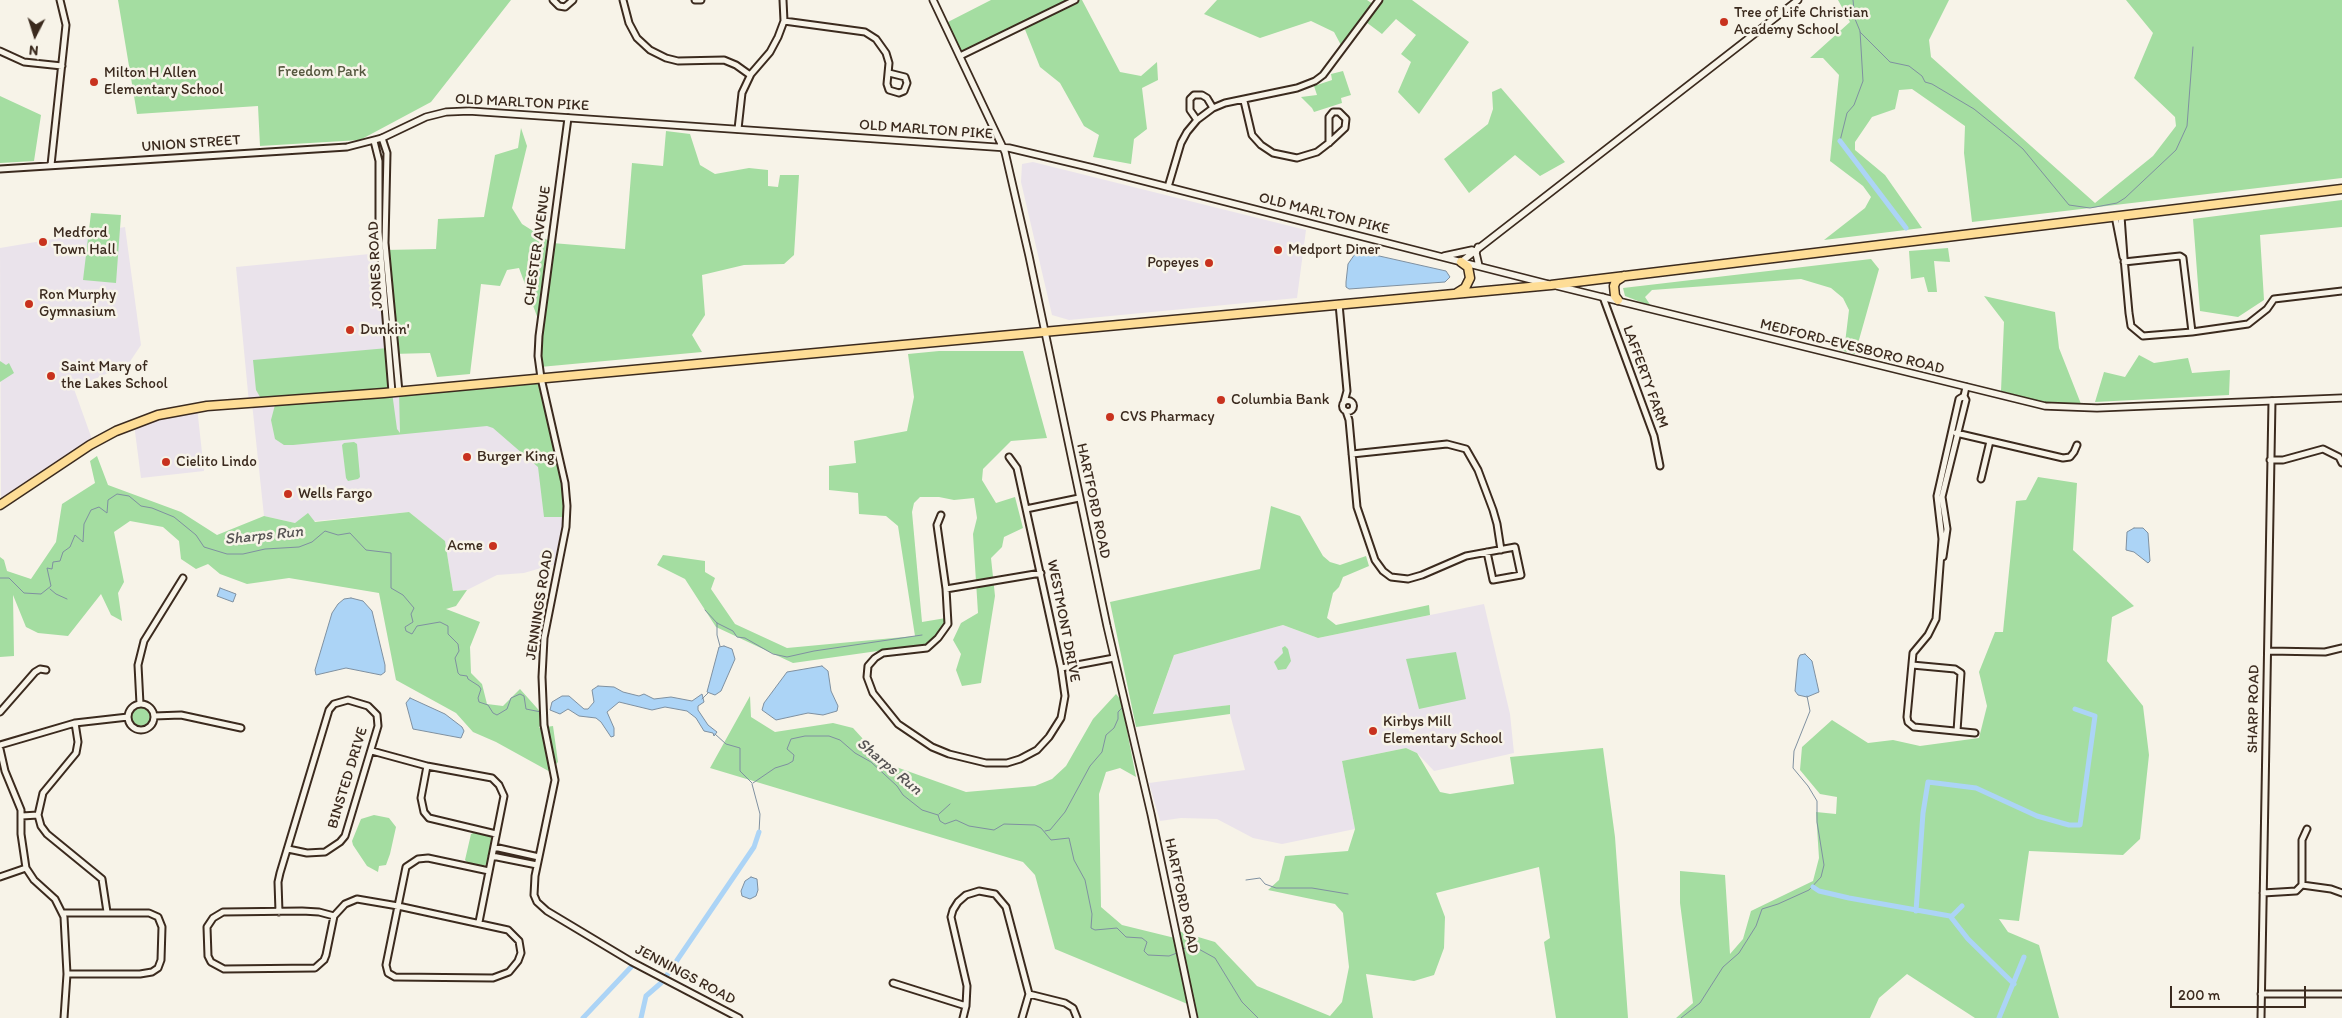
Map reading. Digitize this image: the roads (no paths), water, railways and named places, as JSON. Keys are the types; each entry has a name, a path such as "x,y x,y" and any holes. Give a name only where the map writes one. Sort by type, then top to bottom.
{"highway":[{"path":"0,505 90,445 116,431 158,415 207,406 396,392 1551,284 2342,189"},
{"path":"1455,293 1465,288 1470,278 1468,267 1461,262"},
{"path":"1618,300 1615,296 1614,286 1620,278 1625,276"}],"street":[{"path":"51,165 66,25 60,0"},
{"path":"553,0 558,6 565,7 573,0"},
{"path":"623,0 628,24 641,43 650,50 666,58 678,60 724,60 736,65 750,76"},
{"path":"695,0 701,0"},
{"path":"738,129 740,102 750,76 776,42 784,21 783,0"},
{"name":"HARTFORD ROAD","path":"934,0 1004,148 1029,256 1114,658 1145,786 1194,1018"},
{"path":"960,56 1075,0"},
{"path":"1168,187 1181,142 1197,120 1213,108 1226,103 1244,101 1305,86 1323,75 1379,0"},
{"path":"1461,262 1798,0"},
{"path":"784,21 865,32 876,39 888,58 889,73 887,84 889,90 899,93 904,91 907,83 905,78 889,73"},
{"path":"0,51 24,62 62,66"},
{"path":"1197,120 1190,110 1189,104 1194,95 1202,94 1213,108"},
{"path":"1244,101 1252,135 1261,145 1273,153 1291,157 1307,156 1329,143 1345,128 1344,116 1339,112 1333,112 1329,117 1329,143"},
{"name":"OLD MARLTON PIKE","path":"382,138 416,120 446,112 511,113 1004,148 1036,154 1479,266"},
{"name":"CHESTER AVENUE","path":"542,378 538,356 540,324 568,118"},
{"name":"UNION STREET","path":"0,169 347,147 382,138"},
{"name":"JONES ROAD","path":"382,138 387,158 385,243 396,392"},
{"name":"JONES ROAD","path":"374,141 379,161 378,232 396,392"},
{"path":"2118,216 2131,326 2143,336 2192,332 2248,324 2268,309 2274,299 2342,291"},
{"path":"1439,256 1459,254 1478,247"},
{"path":"1478,247 1476,253 1479,266"},
{"path":"2124,260 2180,256 2183,258 2192,332"},
{"name":"MEDFORD-EVESBORO ROAD","path":"1479,266 2032,404 2059,408 2342,398"},
{"name":"LAFFERTY FARM","path":"1603,297 1654,436 1660,466"},
{"path":"1339,304 1347,391 1347,401 1343,407 1349,410"},
{"name":"JENNINGS ROAD","path":"542,378 565,483 567,506 566,527 547,617 542,656 544,725 555,780 533,888 537,902 542,907 632,962 738,1018"},
{"path":"1942,559 1947,529 1942,497 1966,400 1964,396 1966,387"},
{"path":"1964,396 1959,399 1936,496 1941,529 1942,559 1936,619 1928,635 1913,653 1908,722 1914,727 1975,733"},
{"path":"1347,401 1354,406 1349,410"},
{"name":"SHARP ROAD","path":"2261,1018 2272,401"},
{"path":"1349,410 1357,507 1375,560 1383,571 1392,577 1408,578 1422,575 1466,556 1487,552 1501,550 1515,547 1521,574 1493,580 1487,552"},
{"path":"1951,432 2063,458 2070,457 2076,445"},
{"path":"1981,479 1990,441"},
{"path":"1352,454 1447,444 1466,449 1478,470 1493,510 1501,550"},
{"path":"2270,460 2283,460 2323,449 2339,457 2342,463"},
{"name":"WESTMONT DRIVE","path":"941,515 937,525 946,588 948,624 927,648 883,654 868,666 867,677 873,693 891,718 913,736 932,747 968,760 1007,763 1037,750 1049,737 1061,718 1065,696 1041,573 1017,468 1009,457"},
{"path":"1026,509 1079,498"},
{"path":"946,588 1041,573"},
{"path":"140,704 138,665 144,641 183,578"},
{"path":"2268,651 2325,652 2342,648"},
{"path":"1061,668 1114,658"},
{"path":"1912,665 1955,669 1961,673 1957,731"},
{"path":"0,712 35,672 46,670"},
{"name":"BINSTED DRIVE","path":"279,912 278,882 327,715 334,704 348,700 368,706 374,711 378,720 372,751 345,836 340,842 325,852 307,853 288,849"},
{"path":"140,704 147,705 152,709 154,716 152,725 143,730 132,727 128,717 131,708 140,704"},
{"path":"154,716 181,715 241,728"},
{"path":"0,745 75,723 128,717"},
{"path":"75,723 78,742 76,753 43,793 38,815 41,826 47,834 102,879 107,912"},
{"path":"0,749 5,771 22,816 21,834 26,868 34,880 55,899 63,913 66,930 67,974 64,1018"},
{"path":"372,751 427,766 492,778 499,784 504,796 479,922"},
{"path":"427,766 421,798 424,812 430,818 435,821 496,834"},
{"path":"22,816 38,815"},
{"path":"2263,893 2296,892 2302,885 2302,840 2307,829"},
{"path":"494,847 539,857"},
{"path":"492,856 537,865"},
{"path":"334,916 319,912 223,912 218,914 208,927 207,949 211,962 218,968 224,969 315,968 324,960 326,955 334,916 345,904 357,899 398,906 479,922 508,930 519,941 520,953 518,960 509,972 492,978 395,977 388,973 386,964 398,906 406,867 418,860 428,858 489,871"},
{"path":"0,877 26,868"},
{"path":"2302,885 2331,889 2342,893"},
{"path":"963,1018 967,986 951,917 958,902 972,892 987,891 995,894 1006,907 1029,994 1022,1018"},
{"path":"63,913 149,913 158,917 162,927 161,960 158,968 152,972 140,974 67,974"},
{"path":"893,983 966,1006"},
{"path":"1029,994 1065,1003 1072,1008 1077,1018"},
{"path":"2261,994 2342,994"}],"water":[{"path":"1357,251 1446,271 1450,277 1445,282 1349,289 1346,287 1348,264"},
{"path":"2134,528 2143,528 2148,533 2150,561 2148,563 2134,552 2126,550 2127,532"},
{"path":"220,588 236,594 233,602 217,596"},
{"path":"351,598 363,601 372,611 385,672 381,675 346,668 316,675 315,670 332,613 344,599"},
{"path":"724,646 732,649 735,659 721,691 715,695 707,692 719,647"},
{"path":"1805,654 1812,661 1819,692 1807,697 1798,695 1795,691 1798,659 1800,655"},
{"path":"822,666 828,671 831,691 838,706 837,711 823,715 808,713 776,720 762,710 764,703 787,672"},
{"path":"598,686 614,687 623,692 639,696 644,694 654,699 671,697 692,701 702,694 704,702 698,706 698,710 708,725 717,732 714,736 713,733 704,731 696,718 687,711 665,707 652,710 619,702 607,712 614,728 614,736 611,737 596,718 579,716 568,709 560,714 550,710 552,702 562,696 569,696 584,709 588,709 594,702 592,690"},
{"path":"410,698 445,714 462,727 464,731 461,738 413,729 406,703"},
{"path":"751,877 757,879 758,890 756,896 750,899 742,896 741,891 745,881"}],"waterway":[{"path":"1840,141 1847,113 1854,105 1863,81 1860,31 1855,19 1853,0"},
{"path":"1860,32 1890,62 1909,66 1922,76 1925,82 1932,84 1974,109 2010,138 2023,149 2069,205 2090,208 2117,203 2125,198 2176,150 2187,126 2193,47"},
{"path":"1840,141 1906,228"},
{"name":"Sharps Run","path":"0,578 9,578 24,593 41,594 51,586 47,568 52,569 53,562 60,561 63,552 70,547 75,535 83,542 84,524 91,510 99,507 107,513 108,500 117,494 129,496 141,506 152,508 174,517 196,535 204,547 227,554 243,554 265,549 299,547 312,542 325,531 338,535 350,533 366,550 391,553 391,588 403,595 414,608 411,614 413,622 405,627 406,631 412,634 417,626 440,622 448,626 448,634 458,644 459,651 455,658 458,673 467,676 468,679 479,686 481,689 478,698 479,702 488,705 493,713 497,715 507,709 511,698 520,694 524,696 526,709 541,712"},
{"path":"50,589 67,599"},
{"path":"705,610 717,623 733,631 737,637 745,638 773,654 787,657 814,651 922,635"},
{"path":"717,623 717,635 720,646"},
{"path":"702,699 708,693"},
{"path":"1681,1018 1700,1003 1723,967 1739,953 1756,926 1762,909 1809,890 1821,877 1824,865 1817,822 1817,801 1808,786 1793,768 1794,751 1810,711 1807,696"},
{"path":"1045,831 1050,830 1065,812 1090,766 1102,752 1106,735 1114,728 1118,719 1118,712 1122,708"},
{"path":"1916,911 1923,813 1928,782 1976,788 2037,816 2069,825 2080,825 2095,716 2075,709"},
{"name":"Sharps Run","path":"715,734 726,744 740,748 740,771 752,783"},
{"name":"Sharps Run","path":"753,783 775,768 793,761 794,755 787,749 791,739 805,736 829,736 840,740 855,753 871,762 897,786 903,795 922,810 938,815"},
{"path":"752,784 760,814 759,832"},
{"path":"939,814 950,804"},
{"name":"Sharps Run","path":"938,815 940,821 945,824 956,820 969,826 994,830 1004,824 1035,825 1041,828 1051,840 1069,838 1074,860 1085,880 1092,914 1091,928 1095,930 1117,928 1126,937 1142,938 1147,942 1144,951 1148,955 1169,956 1177,953"},
{"path":"667,975 754,847 759,832"},
{"path":"1246,880 1260,878 1265,884 1276,888 1312,888 1348,894"},
{"path":"1813,887 1819,891 1849,898 1950,916 1968,939 2014,984"},
{"path":"1951,917 1962,906"},
{"name":"Sharps Run","path":"1183,949 1195,947 1215,958 1242,1002 1258,1018"},
{"path":"1999,1018 2024,957"},
{"path":"583,1018 633,965"},
{"path":"641,1018 646,996 661,983"}],"place":[{"name":"Tree of Life Christian Academy School","path":"1724,22"},
{"name":"Milton H Allen Elementary School","path":"94,82"},
{"name":"Medford Town Hall","path":"43,242"},
{"name":"Medport Diner","path":"1278,250"},
{"name":"Popeyes","path":"1209,263"},
{"name":"Ron Murphy Gymnasium","path":"29,304"},
{"name":"Dunkin'","path":"350,330"},
{"name":"Saint Mary of the Lakes School","path":"51,376"},
{"name":"Columbia Bank","path":"1221,400"},
{"name":"CVS Pharmacy","path":"1110,417"},
{"name":"Burger King","path":"467,457"},
{"name":"Cielito Lindo","path":"166,462"},
{"name":"Wells Fargo","path":"288,494"},
{"name":"Acme","path":"493,546"},
{"name":"Kirbys Mill Elementary School","path":"1373,731"}],"park label":[{"name":"Freedom Park","path":"322,72"}]}
